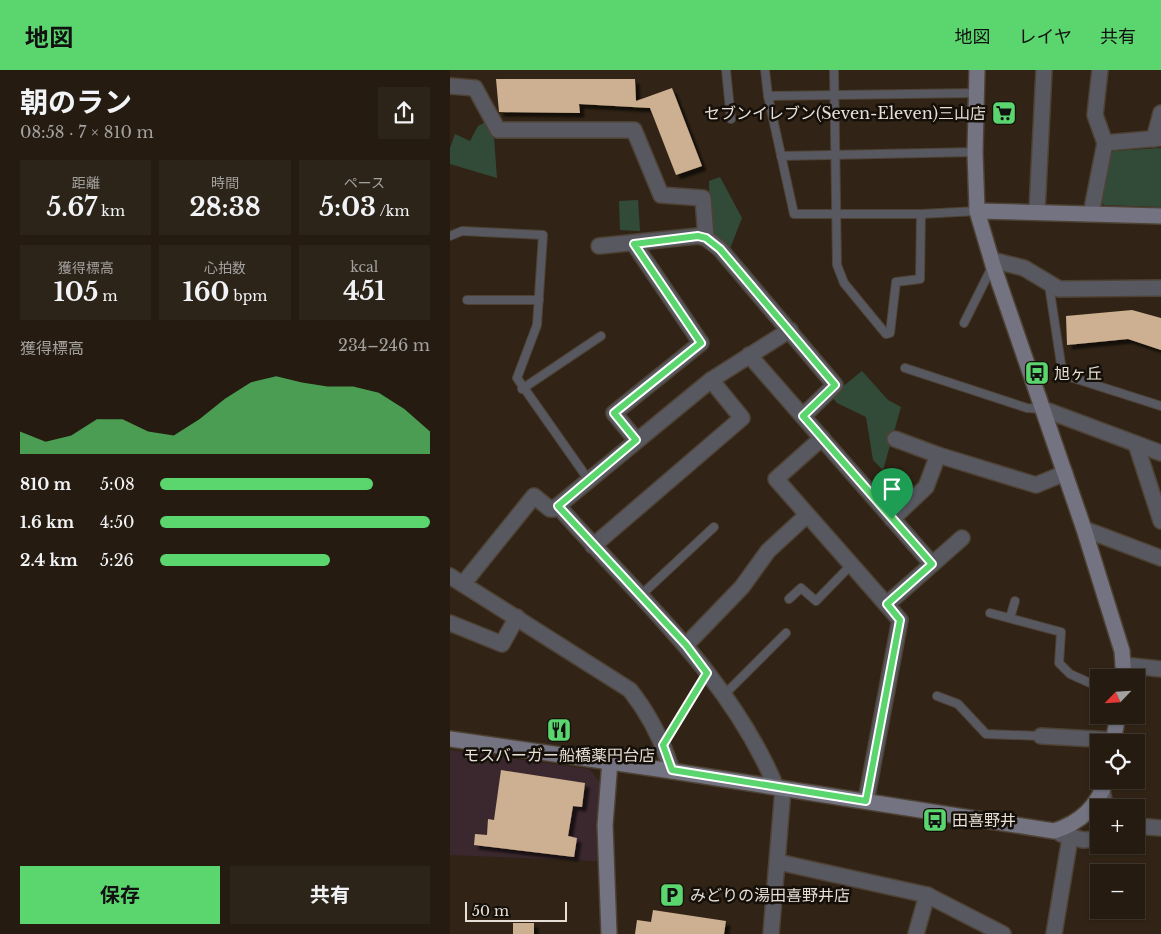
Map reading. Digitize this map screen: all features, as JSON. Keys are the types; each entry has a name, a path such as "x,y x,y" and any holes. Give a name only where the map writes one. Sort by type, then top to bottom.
{"street":[{"path":"977,70 975,152 977,211 992,262 1084,529 1122,651 1124,669"},
{"path":"1037,212 1044,70"},
{"path":"1091,214 1105,143 1095,115 1100,70"},
{"path":"450,86 475,88 498,130 634,130 661,195 703,198 706,238"},
{"path":"1105,143 1157,139 1161,113"},
{"path":"977,211 1161,216"},
{"path":"598,246 634,244 698,236 706,238 720,249 835,385 803,416"},
{"path":"634,244 701,343 614,413 636,440"},
{"path":"992,262 1024,268 1049,285 1059,289 1161,288"},
{"path":"463,584 534,496 550,509 558,506 711,380 790,330"},
{"path":"749,355 932,564"},
{"path":"593,546 742,418 711,380"},
{"path":"1043,409 1161,453"},
{"path":"822,438 776,478 807,516 852,564 900,620 866,801"},
{"path":"895,439 938,455 1036,485 1065,473"},
{"path":"1136,444 1161,521"},
{"path":"892,519 926,487 938,455"},
{"path":"558,506 686,645 724,694 780,788 778,862 771,934"},
{"path":"686,645 742,587 768,551 807,516"},
{"path":"1084,529 1161,558"},
{"path":"887,604 962,538"},
{"path":"450,576 630,690 640,702 663,745 672,770"},
{"path":"450,623 502,644 517,617"},
{"path":"1145,670 1161,669"},
{"path":"1041,736 1090,739"},
{"path":"450,739 672,770 1054,831 1070,838 1090,840"},
{"path":"609,934 605,826 610,761"},
{"path":"1054,831 1070,826 1080,819 1089,811 1102,789"},
{"path":"1145,827 1161,828"},
{"path":"1054,934 1070,838"},
{"path":"778,862 927,895 1003,934"},
{"path":"916,934 927,895"}],"lane":[{"path":"726,70 731,119"},
{"path":"765,70 768,96 780,156 794,214 920,214 977,211"},
{"path":"834,70 836,265 844,282 886,334 890,333 896,282 920,279 920,214"},
{"path":"768,96 976,93"},
{"path":"780,156 975,152"},
{"path":"450,236 462,231 543,235 537,324 517,378 522,388 588,480"},
{"path":"964,323 992,262"},
{"path":"1049,285 1061,364 1067,376 1161,406"},
{"path":"467,300 539,300"},
{"path":"522,388 601,336"},
{"path":"905,368 1027,408 1043,409"},
{"path":"640,596 714,528"},
{"path":"789,598 801,588 816,601 852,564"},
{"path":"1010,618 1015,601"},
{"path":"990,613 1061,632 1059,663 1070,674 1090,683"},
{"path":"724,694 786,633"},
{"path":"663,745 707,673"},
{"path":"937,696 958,704 986,734 1041,736"}],"shaded area":[{"path":"450,750 589,769 602,785 596,820 597,861 450,855"}],"green space":[{"path":"486,122 494,137 497,178 450,164 450,148 455,134 470,141 478,126"},
{"path":"1161,148 1161,207 1104,205 1100,201 1109,154 1114,151"},
{"path":"720,177 742,218 729,251 716,237 711,219 709,181"},
{"path":"638,200 640,231 620,230 619,201"},
{"path":"862,371 888,400 901,407 883,470 873,460 866,417 837,403 831,396"}],"building":[{"path":"496,79 635,79 636,101 672,88 702,166 676,175 650,108 579,104 580,113 499,112"},
{"path":"1132,310 1161,318 1161,350 1128,339 1067,345 1066,316"},
{"path":"501,770 585,783 582,807 573,806 568,836 577,838 574,857 474,845 475,834 487,835 488,819 494,820"},
{"path":"653,910 726,921 724,934 635,934 637,920 651,922"},
{"path":"513,923 534,923 534,934 513,934"}],"place":[{"name":"セブンイレブン(Seven-Eleven)三山店","path":"1004,113"},
{"name":"旭ヶ丘","path":"1037,373"},
{"name":"モスバーガー船橋薬円台店","path":"559,730"},
{"name":"田喜野井","path":"935,820"},
{"name":"みどりの湯田喜野井店","path":"672,895"}],"route":[{"path":"698,236 706,238 720,249 835,385 803,416 892,519 932,564 887,604 900,620 866,801 672,770 663,745 707,673 686,645 558,506 636,440 614,413 701,343 634,244 698,236"}]}
